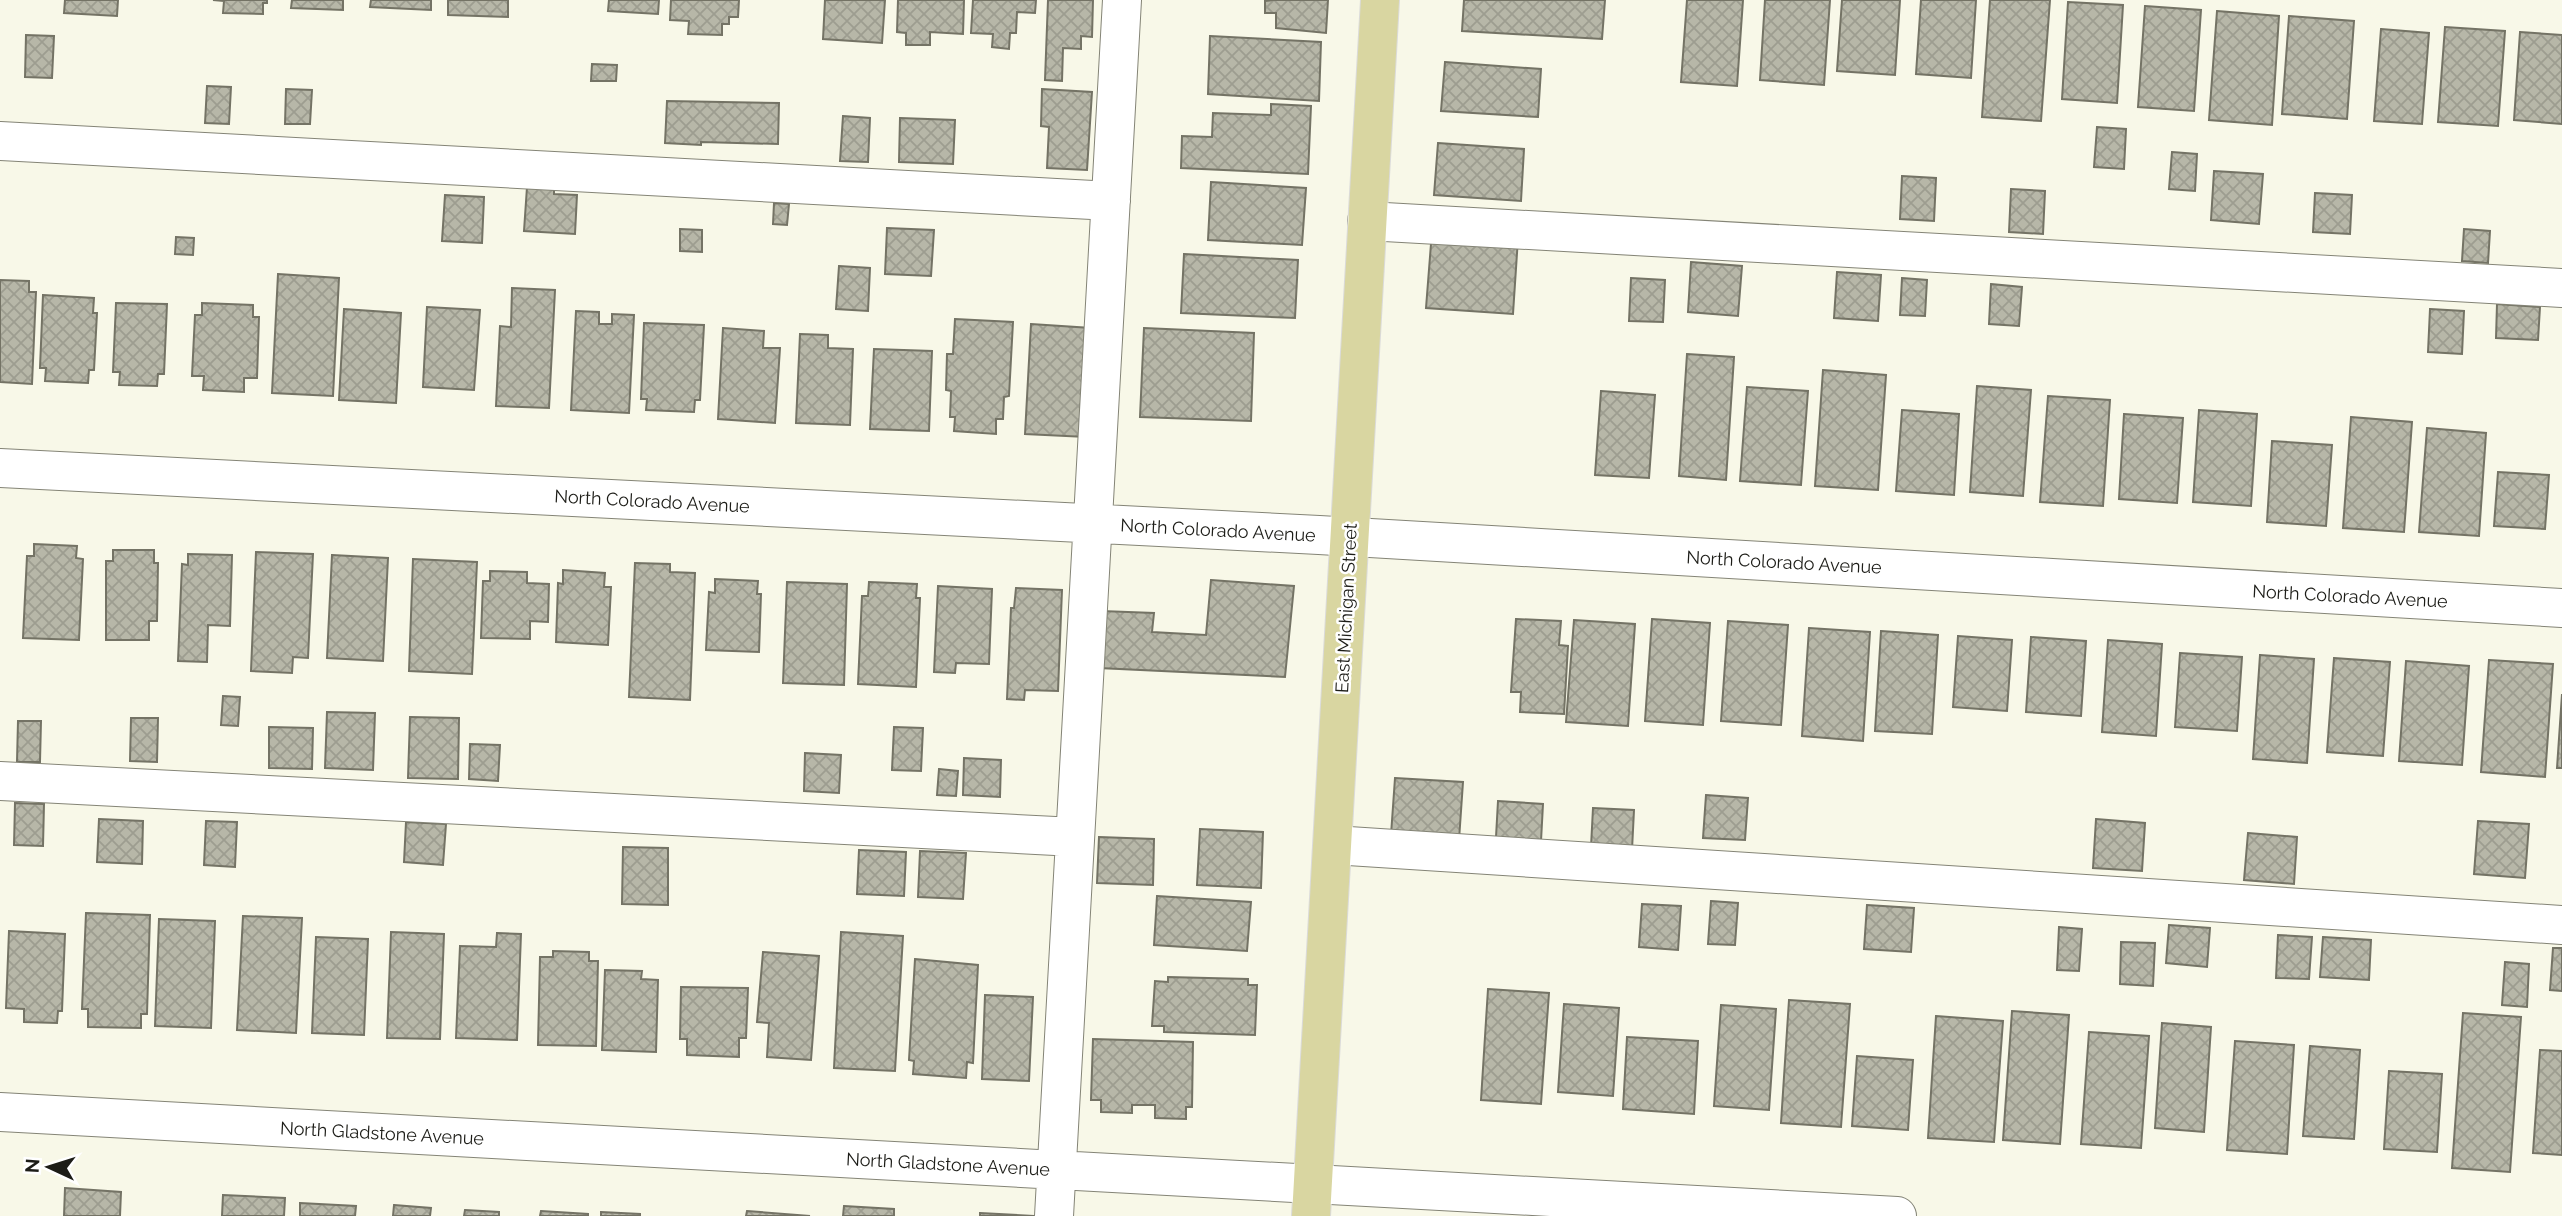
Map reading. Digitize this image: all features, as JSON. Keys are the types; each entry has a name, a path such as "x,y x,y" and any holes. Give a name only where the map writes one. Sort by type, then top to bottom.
{"main road":[{"name":"East Michigan Street","path":"1312,1200 1380,0"}],"street":[{"path":"1054,1216 1122,0"},
{"path":"0,141 1111,201"},
{"path":"1367,221 2562,288"},
{"name":"North Colorado Avenue","path":"0,468 1350,537 2562,608"},
{"path":"0,780 1075,837"},
{"path":"1334,845 2562,925"},
{"name":"North Gladstone Avenue","path":"0,1112 1057,1170 1312,1200 1897,1216"}],"building":[{"path":"65,0 118,0 117,16 64,13"},
{"path":"213,0 267,0 267,3 263,3 263,14 223,13 224,1"},
{"path":"292,0 343,0 343,10 291,8"},
{"path":"371,0 431,0 431,10 370,7"},
{"path":"448,0 508,0 508,17 448,15"},
{"path":"609,0 659,0 658,14 608,11"},
{"path":"671,0 739,0 738,17 729,17 729,24 722,24 722,35 688,34 689,21 670,20"},
{"path":"825,0 885,0 882,43 823,39"},
{"path":"898,0 964,0 963,34 930,32 930,45 906,45 906,33 897,32"},
{"path":"973,0 1036,0 1035,13 1017,12 1016,33 1010,33 1009,49 992,47 993,34 971,33"},
{"path":"1048,0 1093,0 1092,37 1081,36 1081,49 1063,48 1062,81 1045,80"},
{"path":"1328,0 1326,33 1276,28 1276,13 1265,13 1265,1"},
{"path":"1464,0 1605,0 1602,39 1462,31"},
{"path":"1687,0 1743,0 1737,86 1681,82"},
{"path":"1765,0 1830,0 1824,85 1760,80"},
{"path":"1842,0 1900,0 1895,75 1837,71"},
{"path":"1921,0 1976,0 1971,78 1916,74"},
{"path":"1990,0 2050,0 2041,121 1982,117"},
{"path":"2068,2 2123,5 2117,103 2062,99"},
{"path":"2145,6 2201,10 2194,111 2138,107"},
{"path":"2217,11 2279,16 2272,125 2209,120"},
{"path":"2289,16 2354,21 2347,119 2282,114"},
{"path":"2445,27 2505,31 2498,126 2438,122"},
{"path":"2381,29 2429,33 2422,124 2374,121"},
{"path":"2520,32 2562,35 2562,124 2514,120"},
{"path":"26,35 54,36 52,78 25,77"},
{"path":"1210,36 1321,42 1319,101 1208,94"},
{"path":"1445,62 1541,69 1538,117 1441,111"},
{"path":"592,64 617,65 616,81 591,81"},
{"path":"207,86 231,87 229,124 205,123"},
{"path":"286,89 312,90 310,124 285,124"},
{"path":"1042,89 1092,92 1087,170 1047,168 1049,127 1041,126"},
{"path":"667,101 779,103 778,144 665,143"},
{"path":"1271,104 1311,106 1308,174 1181,168 1182,136 1212,137 1213,113 1271,115"},
{"path":"843,116 870,118 868,162 840,161"},
{"path":"900,118 955,120 953,164 899,162"},
{"path":"2097,127 2126,129 2124,169 2094,167"},
{"path":"1438,143 1524,149 1521,201 1434,195"},
{"path":"2172,152 2197,154 2195,191 2169,189"},
{"path":"2214,171 2263,174 2259,224 2211,220"},
{"path":"1902,176 1936,178 1934,221 1900,219"},
{"path":"1211,182 1306,188 1302,245 1208,240"},
{"path":"527,187 554,188 554,194 577,195 575,234 524,231"},
{"path":"2011,189 2045,191 2043,234 2009,232"},
{"path":"2315,193 2352,195 2350,234 2313,232"},
{"path":"445,195 484,197 482,243 442,241"},
{"path":"774,203 789,204 787,225 773,224"},
{"path":"887,228 934,230 931,276 885,274"},
{"path":"680,229 702,230 702,252 680,251"},
{"path":"2464,229 2490,231 2488,263 2462,261"},
{"path":"1432,231 1518,238 1513,314 1426,308"},
{"path":"176,237 194,238 193,255 175,254"},
{"path":"1184,254 1298,260 1295,318 1181,313"},
{"path":"1691,262 1742,266 1738,316 1688,312"},
{"path":"839,266 870,268 868,311 836,309"},
{"path":"1837,272 1881,275 1878,321 1834,318"},
{"path":"278,274 339,278 333,396 272,393"},
{"path":"1631,278 1665,280 1663,322 1629,321"},
{"path":"1902,278 1927,280 1925,316 1900,315"},
{"path":"0,280 29,281 29,292 36,292 32,384 0,382"},
{"path":"1991,284 2022,287 2019,326 1989,324"},
{"path":"512,288 555,290 549,408 496,406 500,326 511,327"},
{"path":"43,295 94,298 93,313 97,313 94,370 89,370 88,383 45,381 46,368 40,368"},
{"path":"116,303 167,304 164,374 158,374 157,386 119,385 120,372 113,372"},
{"path":"202,303 253,305 253,317 259,317 257,378 244,378 244,392 203,390 204,376 192,376 195,315 202,315"},
{"path":"2497,304 2540,307 2538,340 2496,338"},
{"path":"427,307 480,310 474,390 423,387"},
{"path":"344,309 401,313 396,403 339,400"},
{"path":"2430,309 2464,311 2462,354 2428,352"},
{"path":"576,311 599,312 599,324 612,324 612,314 634,315 629,413 571,410"},
{"path":"955,319 1013,322 1009,396 1004,397 1003,419 996,419 996,434 954,431 955,417 950,417 951,391 946,390 947,354 953,354"},
{"path":"644,323 704,325 700,400 695,400 694,412 646,410 647,399 641,399"},
{"path":"1031,324 1091,328 1086,437 1025,434"},
{"path":"723,328 764,331 763,348 780,348 775,423 718,419"},
{"path":"1144,328 1254,333 1251,421 1140,417"},
{"path":"800,334 828,335 828,348 853,349 850,425 796,423"},
{"path":"874,349 932,351 929,431 870,429"},
{"path":"1687,354 1734,357 1726,480 1679,476"},
{"path":"1823,370 1886,375 1878,490 1815,486"},
{"path":"1977,386 2031,390 2023,496 1970,492"},
{"path":"1747,387 1808,391 1801,485 1740,481"},
{"path":"1601,391 1655,395 1649,478 1595,475"},
{"path":"2048,396 2110,400 2103,506 2040,502"},
{"path":"1902,410 1959,414 1954,495 1896,491"},
{"path":"2199,410 2257,414 2251,506 2193,502"},
{"path":"2124,414 2183,418 2177,503 2119,499"},
{"path":"2351,417 2412,422 2404,532 2343,528"},
{"path":"2427,428 2486,433 2479,536 2419,532"},
{"path":"2272,441 2332,445 2326,526 2267,522"},
{"path":"2498,472 2549,475 2545,529 2494,526"},
{"path":"34,544 77,546 76,558 83,559 79,640 23,638 27,556 34,556"},
{"path":"113,550 154,550 154,563 158,563 157,621 149,621 149,640 106,640 106,561 113,561"},
{"path":"256,552 313,554 308,658 293,657 292,673 251,671"},
{"path":"188,554 232,555 230,626 208,625 207,662 178,661 182,564 188,565"},
{"path":"332,555 388,558 383,661 327,658"},
{"path":"413,559 477,562 472,674 409,671"},
{"path":"635,563 670,564 670,572 695,573 690,700 629,697"},
{"path":"563,570 605,573 604,587 611,587 608,645 556,642 558,583 563,584"},
{"path":"490,571 527,572 527,583 549,584 548,622 530,621 530,639 481,638 483,581 490,581"},
{"path":"715,579 758,581 757,594 761,594 759,652 706,650 709,592 715,593"},
{"path":"1211,580 1294,586 1285,677 1099,668 1102,611 1154,613 1152,632 1206,635"},
{"path":"787,582 847,584 844,685 783,683"},
{"path":"869,582 917,584 916,598 920,598 916,687 858,684 862,596 868,596"},
{"path":"938,586 992,589 989,664 956,663 955,673 934,672"},
{"path":"1016,588 1062,590 1058,691 1025,690 1024,700 1007,699 1011,608 1014,608"},
{"path":"1516,619 1561,621 1559,645 1568,646 1564,714 1520,712 1521,692 1511,692"},
{"path":"1652,619 1710,623 1703,725 1645,721"},
{"path":"1574,620 1635,624 1628,726 1566,722"},
{"path":"1728,621 1788,625 1781,725 1721,721"},
{"path":"1809,628 1870,632 1863,741 1802,736"},
{"path":"1881,631 1938,635 1932,734 1875,731"},
{"path":"1958,636 2012,640 2007,711 1953,707"},
{"path":"2031,637 2086,641 2081,716 2026,712"},
{"path":"2108,640 2162,644 2156,736 2102,732"},
{"path":"2180,653 2242,657 2237,731 2175,727"},
{"path":"2260,655 2314,659 2307,763 2253,759"},
{"path":"2334,658 2390,662 2383,756 2327,752"},
{"path":"2489,660 2553,664 2545,777 2481,772"},
{"path":"2406,661 2469,666 2462,765 2399,761"},
{"path":"2562,694 2562,768 2557,768"},
{"path":"223,696 240,697 238,726 221,725"},
{"path":"327,712 375,713 373,770 325,768"},
{"path":"410,717 459,718 458,779 408,778"},
{"path":"131,718 158,718 157,762 130,761"},
{"path":"18,721 41,721 40,762 17,762"},
{"path":"269,727 313,728 312,769 269,768"},
{"path":"894,727 923,728 921,771 892,770"},
{"path":"470,744 500,745 498,781 469,779"},
{"path":"805,753 841,755 839,793 804,791"},
{"path":"964,758 1001,760 1000,797 963,795"},
{"path":"939,769 958,771 956,796 937,795"},
{"path":"1395,778 1463,782 1459,840 1391,835"},
{"path":"1706,795 1748,798 1745,840 1703,838"},
{"path":"1498,801 1543,804 1541,841 1496,837"},
{"path":"15,803 44,804 43,846 14,845"},
{"path":"1593,808 1634,810 1632,850 1591,847"},
{"path":"99,819 143,821 142,864 97,862"},
{"path":"2096,819 2145,823 2142,871 2093,868"},
{"path":"206,821 237,822 235,867 204,865"},
{"path":"2478,821 2529,824 2525,878 2474,874"},
{"path":"406,822 446,824 443,865 404,862"},
{"path":"1200,829 1263,832 1261,888 1197,885"},
{"path":"2248,833 2297,837 2294,884 2244,880"},
{"path":"1099,837 1154,839 1153,885 1097,883"},
{"path":"623,847 668,848 668,905 622,904"},
{"path":"859,850 906,852 904,896 857,894"},
{"path":"920,851 966,853 963,899 918,897"},
{"path":"1157,896 1251,902 1247,951 1154,945"},
{"path":"1711,901 1738,903 1735,945 1708,944"},
{"path":"1642,904 1681,906 1678,950 1639,947"},
{"path":"1867,905 1914,908 1911,952 1864,949"},
{"path":"86,913 150,915 147,1014 141,1014 141,1028 88,1027 88,1009 82,1009"},
{"path":"243,916 302,918 296,1033 237,1030"},
{"path":"159,919 215,921 211,1028 155,1026"},
{"path":"2169,925 2210,928 2207,967 2166,963"},
{"path":"2059,927 2082,929 2079,971 2057,970"},
{"path":"9,931 65,934 62,1011 58,1011 57,1023 24,1022 24,1009 6,1008"},
{"path":"391,932 444,934 440,1039 387,1038"},
{"path":"841,932 903,936 895,1071 834,1068"},
{"path":"497,933 521,934 517,1040 456,1038 460,946 496,947"},
{"path":"2278,935 2312,937 2309,979 2276,978"},
{"path":"316,937 368,939 364,1035 312,1033"},
{"path":"2323,937 2371,940 2369,980 2320,977"},
{"path":"2121,942 2155,943 2153,986 2120,984"},
{"path":"2553,948 2562,948 2562,991 2550,990"},
{"path":"553,951 589,952 589,961 598,961 596,1046 538,1045 540,957 553,957"},
{"path":"763,952 819,956 811,1060 767,1057 769,1023 757,1022"},
{"path":"915,959 978,965 973,1063 967,1062 966,1078 913,1074 914,1061 909,1060"},
{"path":"2505,962 2529,964 2527,1007 2502,1005"},
{"path":"605,970 642,971 641,979 658,980 656,1052 602,1050"},
{"path":"1168,977 1248,979 1248,985 1257,985 1255,1035 1164,1032 1164,1026 1152,1026 1155,981 1168,982"},
{"path":"681,987 748,988 746,1038 739,1038 739,1057 687,1055 687,1039 680,1039"},
{"path":"1488,989 1549,993 1541,1104 1481,1100"},
{"path":"985,995 1033,997 1029,1081 982,1079"},
{"path":"1789,1000 1850,1004 1841,1127 1781,1123"},
{"path":"1564,1004 1619,1008 1613,1096 1558,1092"},
{"path":"1721,1005 1776,1009 1769,1110 1714,1106"},
{"path":"2012,1011 2069,1015 2060,1144 2003,1140"},
{"path":"2463,1013 2521,1017 2510,1172 2452,1168"},
{"path":"1936,1016 2003,1021 1994,1142 1928,1138"},
{"path":"2162,1023 2211,1027 2204,1132 2155,1128"},
{"path":"2089,1032 2149,1036 2141,1148 2081,1144"},
{"path":"1627,1037 1698,1041 1694,1114 1623,1109"},
{"path":"1093,1039 1193,1042 1192,1107 1186,1107 1186,1119 1155,1118 1155,1105 1132,1105 1132,1113 1101,1112 1101,1100 1091,1100"},
{"path":"2235,1041 2294,1045 2287,1154 2227,1150"},
{"path":"2310,1046 2360,1050 2354,1139 2303,1136"},
{"path":"2540,1050 2562,1051 2562,1155 2533,1153"},
{"path":"1857,1056 1913,1060 1908,1130 1852,1126"},
{"path":"2389,1071 2442,1074 2437,1152 2384,1149"},
{"path":"65,1188 121,1192 120,1216 64,1216"},
{"path":"223,1195 285,1198 284,1216 222,1216"},
{"path":"300,1203 356,1206 355,1216 300,1216"},
{"path":"394,1205 431,1208 430,1216 393,1216"},
{"path":"844,1206 894,1209 894,1216 843,1216"},
{"path":"465,1210 499,1212 499,1216 464,1216"},
{"path":"541,1211 588,1214 588,1216 540,1216"},
{"path":"747,1211 810,1216 746,1216"},
{"path":"601,1212 640,1214 640,1216 601,1216"},
{"path":"980,1213 1034,1216 980,1216"}]}
